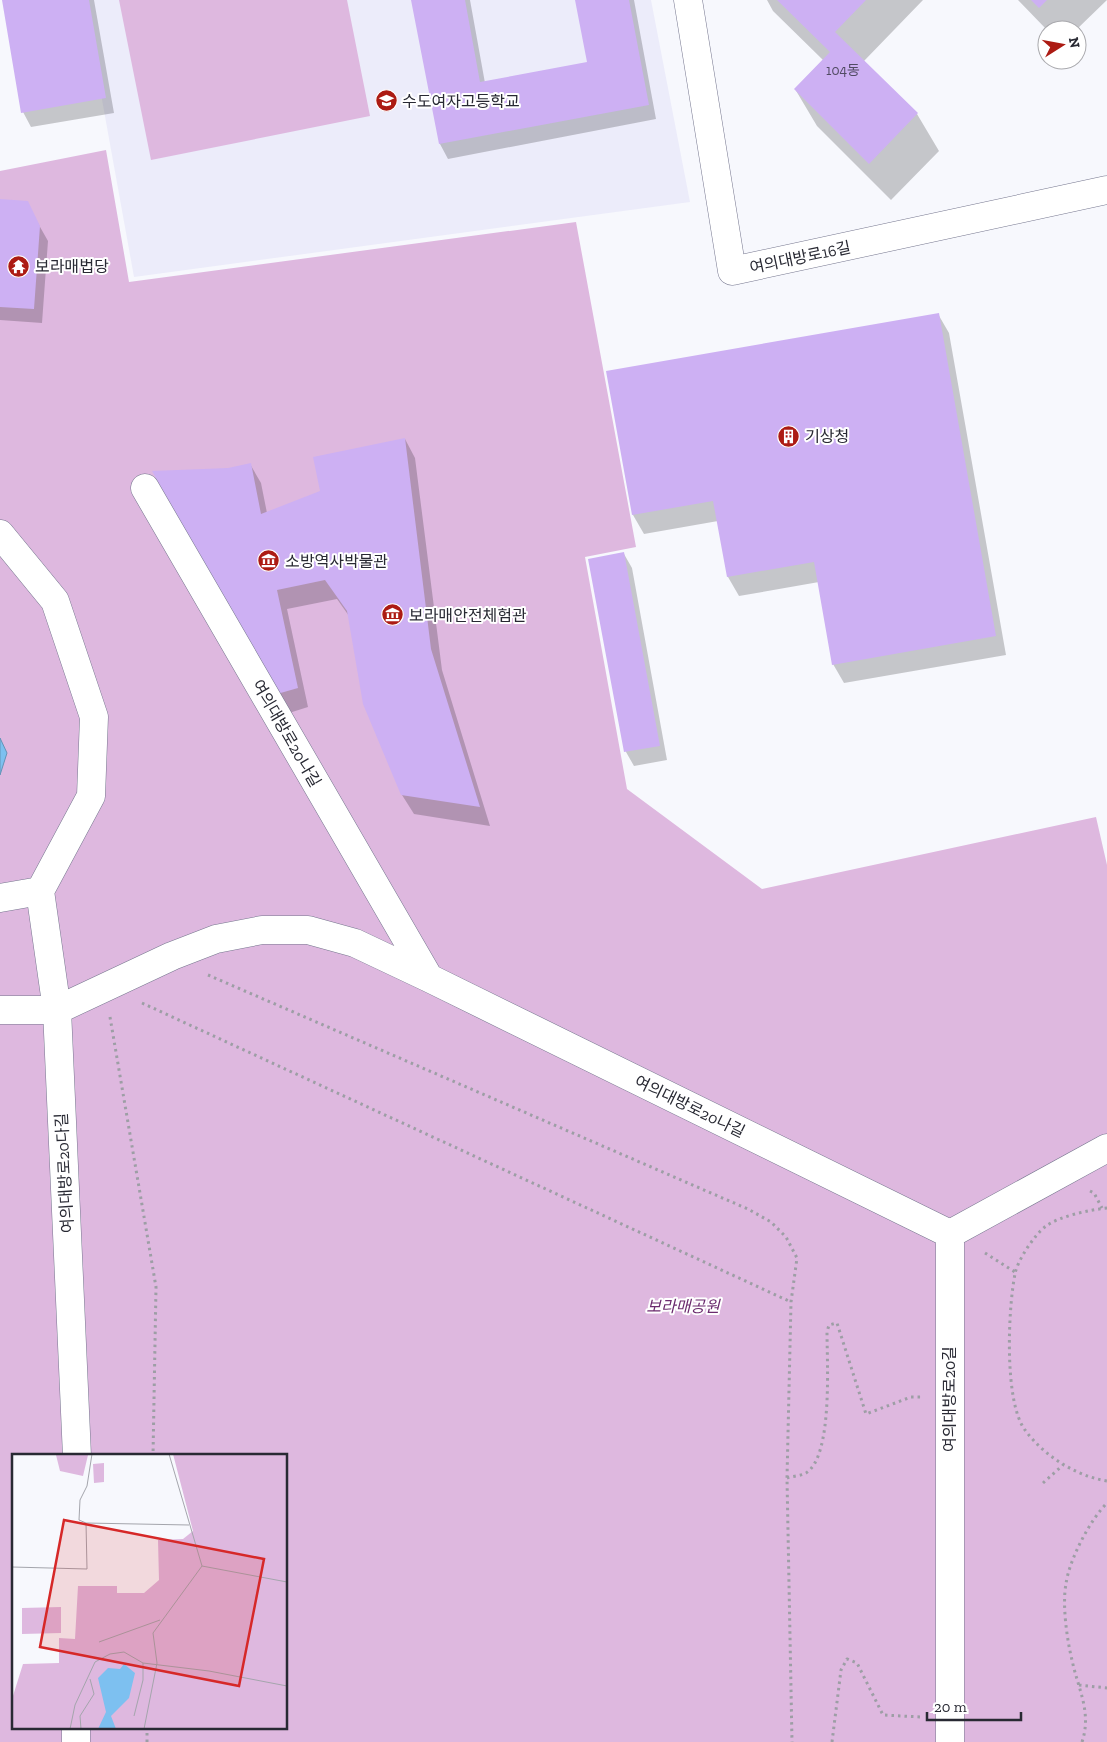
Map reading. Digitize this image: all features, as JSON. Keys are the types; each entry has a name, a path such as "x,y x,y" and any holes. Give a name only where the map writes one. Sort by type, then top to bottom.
{"street":[{"name":"여의대방로16길","path":"688,0 732,272 1107,190"},
{"name":"여의대방로20나길","path":"144,488 429,978"},
{"path":"0,534 55,601 94,716 91,796 40,891 0,898"},
{"name":"여의대방로20다길","path":"40,891 57,1010 77,1454"},
{"name":"여의대방로20나길","path":"0,1010 57,1010 105,986 216,938 262,930 308,930 355,943 429,978 950,1234"},
{"path":"950,1234 1107,1148"},
{"name":"여의대방로20길","path":"950,1234 950,1742"}],"path":[{"path":"168,958 748,1209 771,1222 786,1237 797,1258 791,1302 787,1478 792,1742"},
{"path":"105,986 791,1302"},
{"path":"105,986 156,1287 153,1454"},
{"path":"1088,1190 1094,1193 1102,1208"},
{"path":"1107,1208 1076,1214 1046,1226 1027,1248 1015,1272 1010,1318 1010,1359 1014,1405 1024,1430 1042,1448 1063,1464 1090,1479 1107,1481"},
{"path":"985,1253 1015,1272"},
{"path":"787,1478 806,1473 819,1458 825,1429 827,1332 829,1325 837,1323 866,1414 911,1397 950,1397"},
{"path":"1043,1483 1063,1464"},
{"path":"1082,1742 1086,1731 1086,1708 1072,1660 1067,1623 1066,1584 1079,1546 1096,1514 1107,1503"},
{"path":"832,1742 841,1670 848,1659 857,1663 883,1715 914,1718 950,1715"},
{"path":"1079,1685 1107,1688"}],"shaded area":[{"name":"수도여자고등학교","path":"84,0 651,0 690,202 134,277"}],"green space":[{"path":"119,0 347,0 370,116 151,160"},
{"name":"보라매공원","path":"106,150 129,282 576,222 636,547 585,557 627,789 762,889 1096,817 1107,865 1107,1742 0,1742 0,171"}],"water":[{"path":"0,738 7,753 0,775"}],"building":[{"path":"2,0 89,0 106,98 21,113"},
{"name":"수도여자고등학교","path":"411,0 465,0 480,82 587,62 575,0 629,0 649,105 439,144"},
{"path":"777,0 866,0 835,32 918,113 869,164 794,89 830,52"},
{"path":"1031,0 1047,0 1039,8"},
{"name":"보라매법당","path":"0,199 28,201 40,226 34,309 0,307"},
{"name":"기상청","path":"939,313 996,636 832,665 814,562 727,577 713,501 632,515 606,371"},
{"path":"405,438 431,649 480,807 401,795 363,704 347,611 325,580 277,590 298,688 277,694 152,471 228,468 251,463 261,514 320,491 313,457"},
{"path":"624,552 660,746 624,752 588,559"}],"place":[{"name":"수도여자고등학교","path":"386,101"},
{"name":"보라매법당","path":"19,266"},
{"name":"기상청","path":"789,436"},
{"name":"소방역사박물관","path":"269,561"},
{"name":"보라매안전체험관","path":"393,615"}]}
